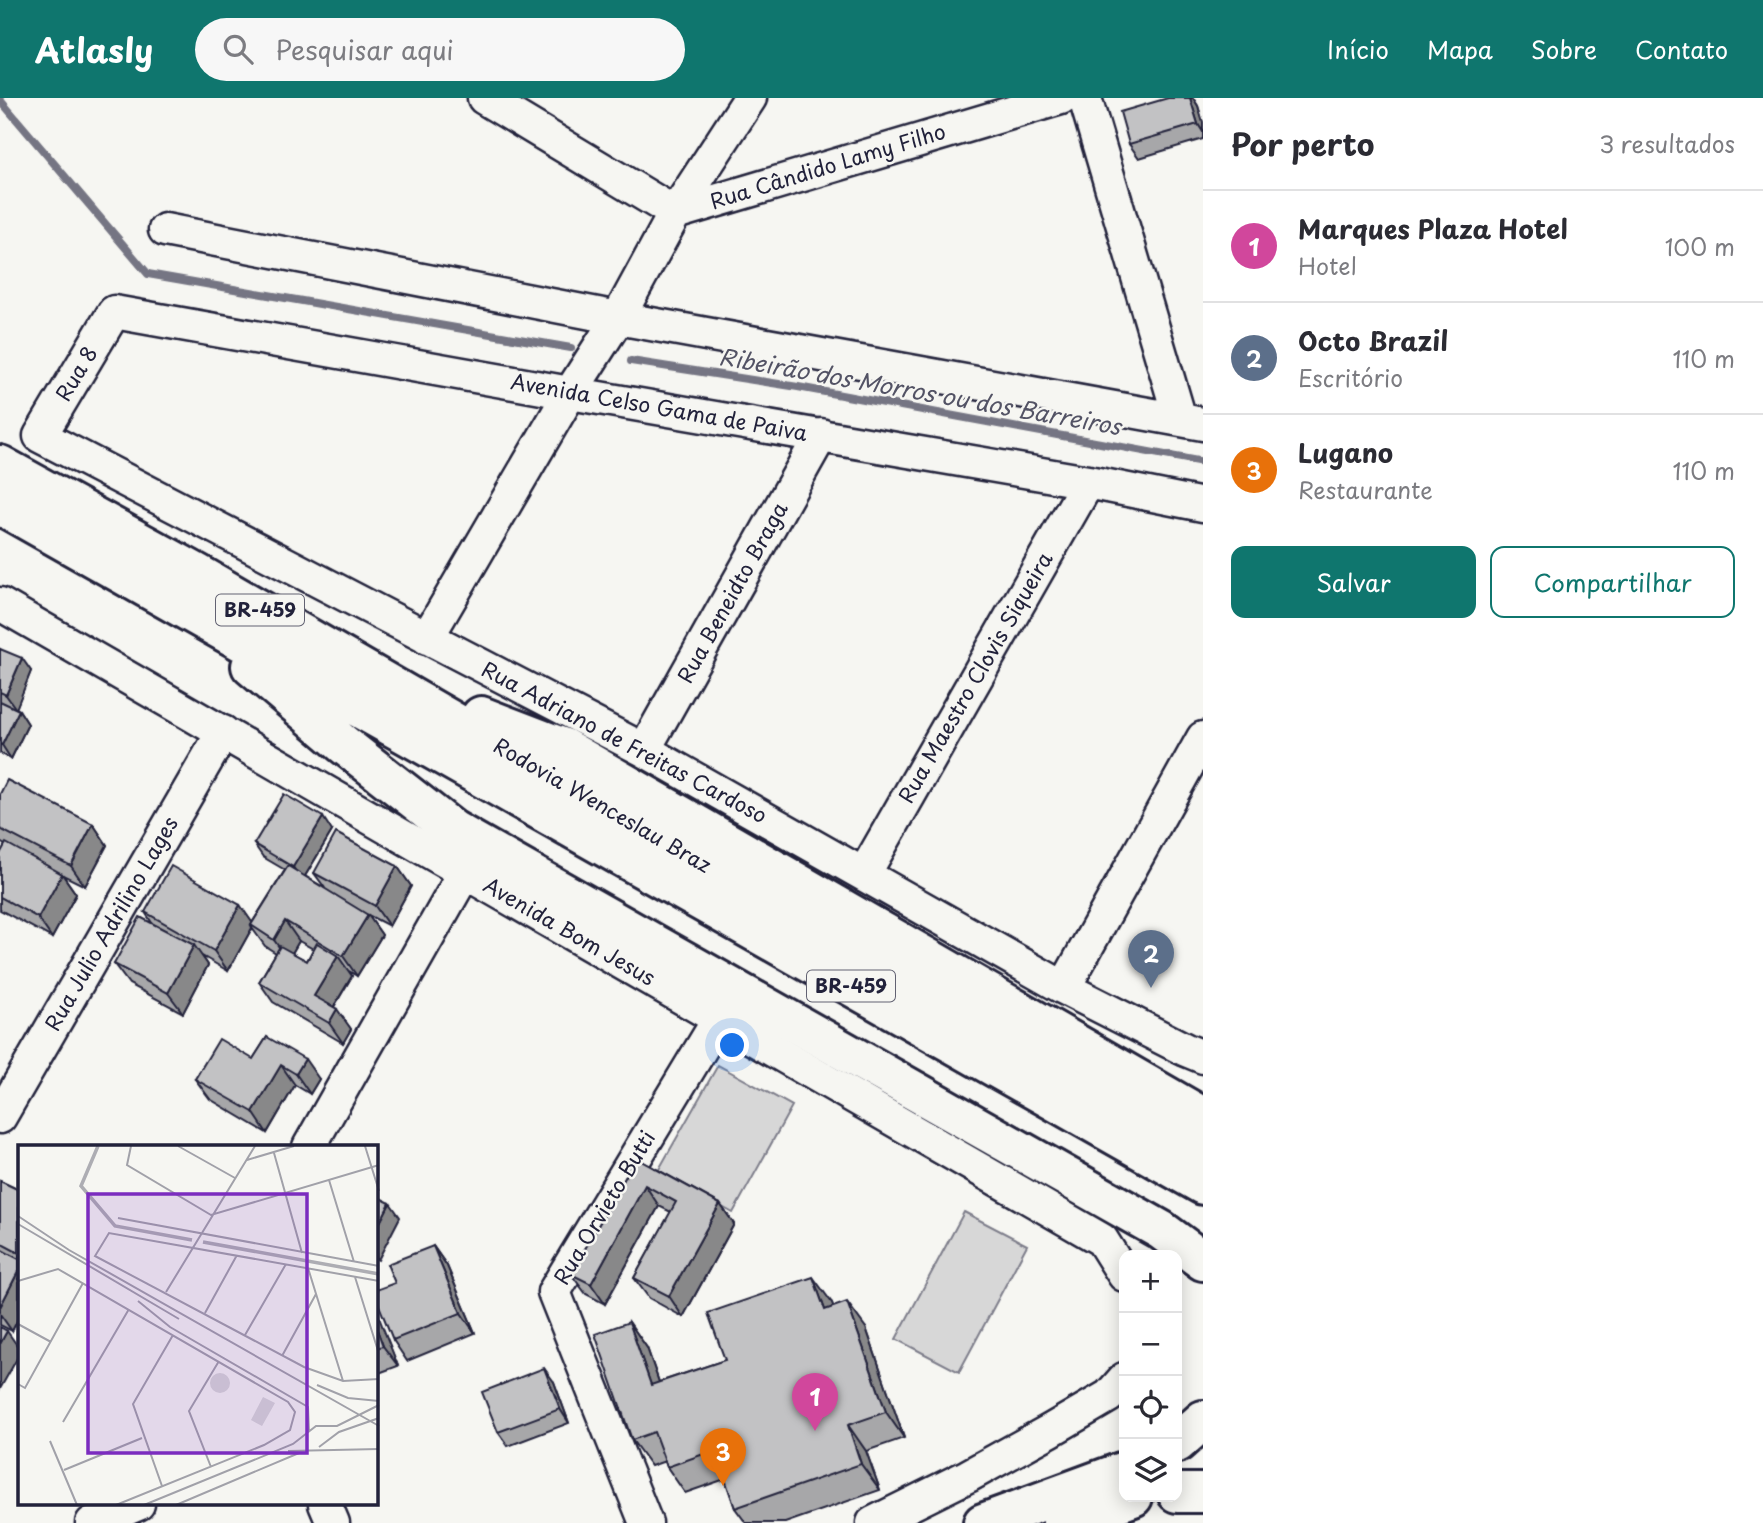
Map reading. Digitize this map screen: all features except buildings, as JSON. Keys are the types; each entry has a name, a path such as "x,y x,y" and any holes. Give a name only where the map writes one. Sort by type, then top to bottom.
{"main road":[{"name":"Rodovia Wenceslau Braz","path":"0,465 189,590 509,773 1203,1185"},
{"name":"Rodovia Wenceslau Braz","path":"0,505 189,590"},
{"path":"189,590 414,690 564,748 1203,1118"},
{"path":"189,590 343,744 453,830 1161,1230 1203,1261"},
{"name":"Rodovia Wenceslau Braz","path":"509,773 1203,1148"},
{"path":"1182,1439 1203,1420"},
{"path":"989,1521 1119,1473"},
{"path":"1182,1493 1203,1493"},
{"path":"1062,1523 1119,1502"}],"street":[{"path":"484,98 675,213"},
{"path":"427,638 570,393 618,318 675,213 750,98"},
{"name":"Rua Cândido Lamy Filho","path":"675,213 1061,98"},
{"path":"165,230 618,318 1191,421 1086,98"},
{"name":"Avenida Celso Gama de Paiva","path":"114,312 1088,482 1203,505"},
{"name":"Rua 8","path":"40,436 114,312"},
{"name":"Rua Adriano de Freitas Cardoso","path":"40,436 644,750 1064,988 1203,1057"},
{"name":"Rua Beneidto Braga","path":"644,750 821,436"},
{"name":"Rua Maestro Clovis Siqueira","path":"864,874 1088,482"},
{"name":"Avenida Bom Jesus","path":"0,604 1102,1240 1119,1267"},
{"name":"Rua Julio Adrilino Lages","path":"0,1116 223,732"},
{"path":"1064,988 1203,738"},
{"path":"310,1145 465,872"},
{"name":"Rua Orvieto Butti","path":"646,1523 554,1292 719,1018"},
{"path":"873,1523 968,1476 1051,1430 1109,1396 1119,1385"},
{"path":"92,1523 133,1506"},
{"path":"326,1506 333,1523"}],"shaded area":[{"path":"718,1065 792,1106 733,1213 658,1171"},
{"path":"964,1212 1027,1245 959,1372 896,1339"}],"waterway":[{"name":"Ribeirão dos Morros ou dos Barreiros","path":"0,100 148,274 571,348"},
{"name":"Ribeirão dos Morros ou dos Barreiros","path":"631,361 798,387 1203,462"}],"place":[{"name":"Octo Brazil","path":"1151,988"},
{"name":"Marques Plaza Hotel","path":"815,1431"},
{"name":"Lugano","path":"723,1486"}]}
